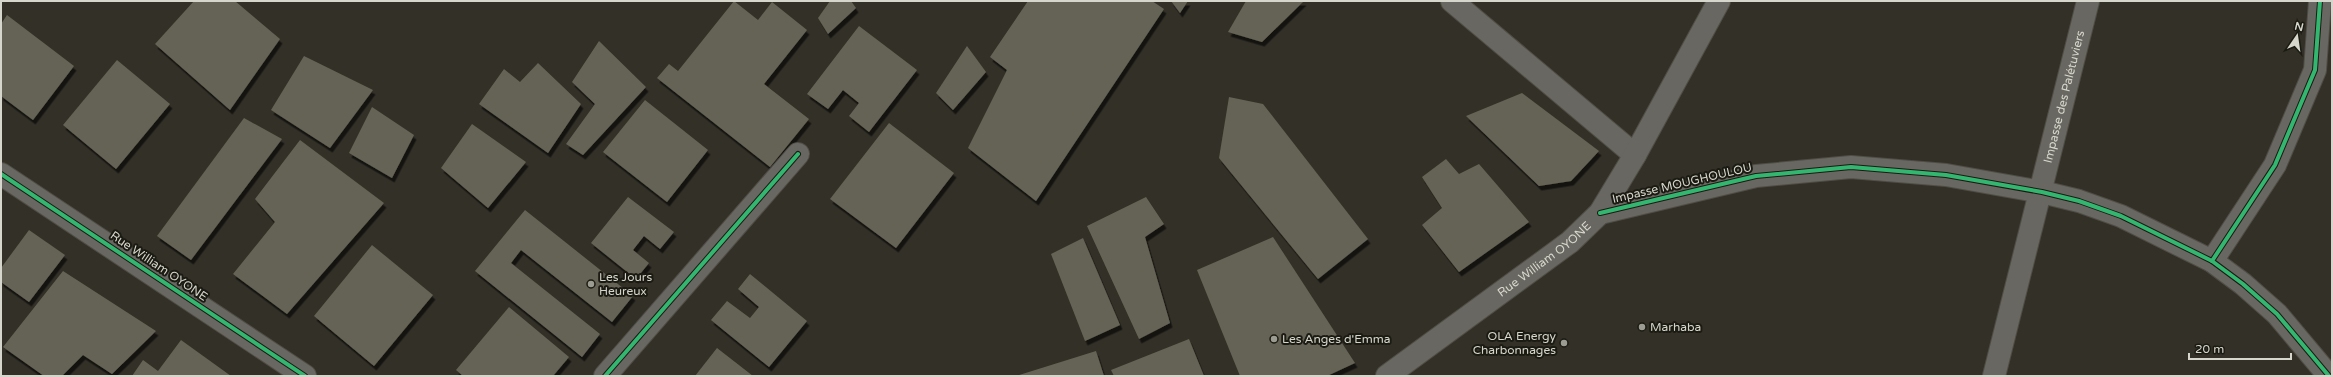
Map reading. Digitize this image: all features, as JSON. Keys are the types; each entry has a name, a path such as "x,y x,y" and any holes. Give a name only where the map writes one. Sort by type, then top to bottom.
{"street":[{"path":"1452,1 1635,155"},
{"name":"Rue William OYONE","path":"1387,376 1570,242 1600,212 1635,155 1719,1"},
{"name":"Impasse des Palétuviers","path":"1994,376 2042,192 2088,1"},
{"path":"2212,261 2275,165 2315,70 2320,1"},
{"path":"605,376 798,154"},
{"name":"Impasse MOUGHOULOU","path":"1600,212 1756,176 1851,167 1946,175 2042,192 2079,201 2121,216 2212,261 2243,284 2277,314 2329,376"},
{"name":"Rue William OYONE","path":"1,174 305,376"}],"building":[{"path":"194,1 235,1 280,39 230,110 155,44"},
{"path":"734,1 758,20 772,2 807,30 764,84 809,119 770,167 657,78 669,64 678,71"},
{"path":"830,1 851,1 856,8 828,34 818,18"},
{"path":"1028,1 1152,1 1164,9 1036,201 968,148 1007,70 990,57"},
{"path":"1171,1 1188,1 1180,13"},
{"path":"1246,1 1304,1 1262,42 1228,32"},
{"path":"7,15 74,66 33,120 1,96 1,24"},
{"path":"859,26 917,70 869,132 849,116 859,103 843,90 828,109 807,94"},
{"path":"599,41 646,87 583,155 566,144 595,104 572,82"},
{"path":"967,46 986,72 953,110 936,93"},
{"path":"304,56 373,90 330,148 271,110"},
{"path":"117,60 170,104 116,169 63,125"},
{"path":"538,63 581,104 548,153 479,104 504,69 520,82"},
{"path":"1522,93 1599,151 1571,181 1539,186 1466,116"},
{"path":"1229,97 1263,104 1368,239 1318,279 1219,158"},
{"path":"645,100 708,150 667,202 603,152"},
{"path":"372,107 414,135 392,178 349,153"},
{"path":"244,118 282,139 191,260 157,236"},
{"path":"889,123 954,173 896,248 830,199"},
{"path":"472,124 526,162 488,208 441,168"},
{"path":"300,140 384,203 287,314 233,274 275,222 255,199"},
{"path":"1446,159 1459,174 1479,164 1529,222 1459,272 1422,225 1442,208 1422,177"},
{"path":"628,197 674,232 660,249 644,236 633,250 649,263 636,279 591,243"},
{"path":"1146,197 1164,224 1145,237 1170,323 1139,339 1087,226"},
{"name":"Les Jours Heureux","path":"525,210 633,296 612,322 521,250 511,263 600,334 582,357 475,271"},
{"path":"29,230 65,255 29,302 1,282 1,268"},
{"path":"1273,237 1355,363 1327,376 1240,376 1197,270"},
{"path":"1083,238 1120,325 1085,341 1051,254"},
{"path":"372,245 433,295 374,366 314,316"},
{"path":"63,271 156,331 112,374 83,355 62,376 44,376 3,347"},
{"path":"750,274 807,321 769,367 711,320 727,301 750,318 759,307 738,289"},
{"path":"509,307 569,357 553,376 463,376 456,370"},
{"path":"1189,339 1204,376 1114,376 1111,370"},
{"path":"181,340 231,376 132,376 143,360 158,371"},
{"path":"717,348 753,376 695,376"},
{"path":"1096,351 1104,376 1016,376"}],"cycle path":[{"path":"2212,261 2275,165 2315,70 2320,1"},
{"path":"605,376 798,154"},
{"path":"1600,213 1756,176 1851,167 1946,175 2042,192 2079,201 2121,216 2212,261 2243,284 2277,314 2329,376"},
{"path":"1,174 305,376"}],"place":[{"name":"Les Jours Heureux","path":"591,284"},
{"name":"Marhaba","path":"1642,327"},
{"name":"Les Anges d'Emma","path":"1274,339"},
{"name":"OLA Energy Charbonnages","path":"1564,343"}]}
